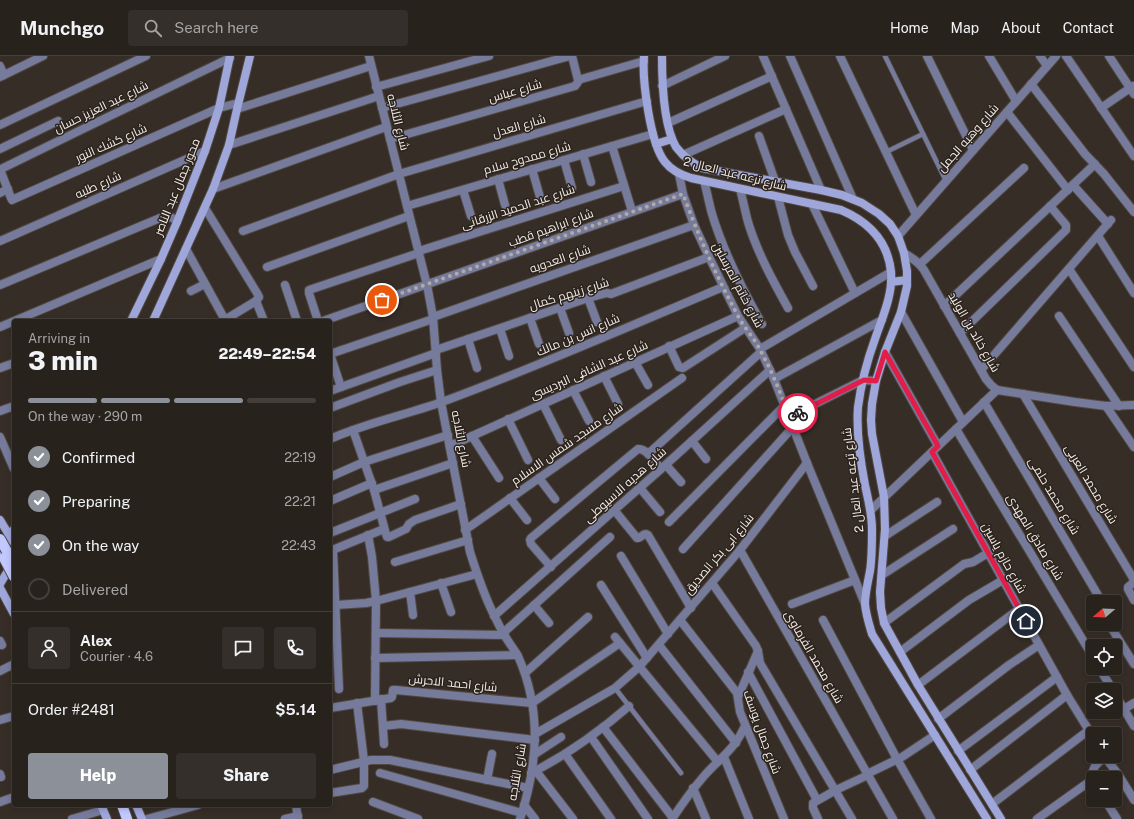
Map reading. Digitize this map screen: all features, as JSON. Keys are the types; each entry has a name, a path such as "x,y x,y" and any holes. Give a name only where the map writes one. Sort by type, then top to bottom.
{"main road":[{"path":"8,539 12,555"},
{"path":"0,552 12,573"},
{"path":"123,807 128,819"},
{"path":"128,807 133,819"}],"street":[{"path":"0,66 2,76 33,58 43,56"},
{"path":"0,125 146,56"},
{"path":"154,319 213,190 229,145 250,56"},
{"name":"شارع الثلاجه","path":"369,56 427,285 433,318 441,402 465,530 477,574 494,616 517,655 525,673 532,703 535,737 534,772 522,812"},
{"path":"376,87 489,56"},
{"path":"382,108 571,56 578,80"},
{"name":"شارع ترعه عبد العال 2","path":"662,56 662,86 672,139 677,148 692,163 702,168 842,195 853,199 879,214 890,224 898,236 904,253 907,270 907,286 901,312 885,352 876,381 872,404 872,434 884,498 885,536 880,592 881,608 884,623 918,685 1001,819"},
{"path":"662,86 725,56"},
{"path":"763,56 821,190"},
{"path":"790,56 853,199"},
{"path":"840,56 916,215"},
{"path":"927,56 974,150"},
{"path":"989,56 1016,101"},
{"path":"1040,56 1047,66"},
{"name":"شارع وهبه الجمل","path":"898,236 1056,56"},
{"path":"1066,56 1134,156"},
{"path":"1101,108 1133,89 1109,56"},
{"name":"محور جمال عبد الناصر","path":"131,319 161,259 205,151 219,108 230,57"},
{"name":"شارع عبد العزيز حسان","path":"4,191 1,172 2,168 230,57"},
{"name":"شارع عباس","path":"390,139 575,86 578,80 644,58"},
{"name":"شارع ترعه عبد العال 2","path":"644,58 647,101 653,134 664,162 671,168 679,174 704,181 841,210 854,215 866,223 876,233 889,258 892,282 882,320 868,359 858,407 860,458 871,510 872,528 872,550 865,605 867,620 872,634 935,735 984,818"},
{"name":"شارع كشك النور","path":"4,191 12,200 219,108 238,106 371,66"},
{"path":"668,123 772,76"},
{"path":"1031,84 1085,154 1134,212"},
{"path":"229,145 379,96"},
{"name":"شارع العدل","path":"242,231 399,174 647,101"},
{"path":"683,155 786,109"},
{"path":"981,370 1110,222 1071,187 1007,112"},
{"path":"0,149 58,121"},
{"path":"213,190 386,127"},
{"name":"شارع ممدوح سلام","path":"407,206 653,134"},
{"path":"759,136 775,182"},
{"path":"656,144 672,139"},
{"path":"612,146 632,212"},
{"name":"شارع طلبه","path":"0,241 205,151"},
{"path":"583,154 591,182"},
{"path":"564,160 572,188"},
{"path":"944,306 1095,164"},
{"path":"920,264 1024,168"},
{"path":"532,169 540,197"},
{"name":"شارع خاتم المرسلين","path":"679,174 683,194 694,224 738,316 760,350 770,370 865,605"},
{"path":"498,179 505,205"},
{"path":"704,181 712,213 722,242 747,298 762,324"},
{"name":"شارع عبد الحميد الزرقانى","path":"317,319 309,292 311,289 419,252 624,186"},
{"path":"740,189 748,222 759,252 788,308"},
{"path":"463,190 471,216"},
{"name":"شارع ابراهيم قطب","path":"329,319 683,194"},
{"path":"778,196 788,235 813,286"},
{"path":"812,204 855,293"},
{"path":"960,333 1066,230 1066,225 1050,206"},
{"path":"205,208 259,297 256,302 227,319"},
{"path":"267,267 410,216"},
{"path":"0,285 160,218 175,218 177,222"},
{"name":"شارع العدويه","path":"332,353 694,224"},
{"path":"1098,236 1134,293"},
{"path":"186,249 223,319"},
{"name":"شارع خالد بن الوليد","path":"904,253 920,264 981,370 991,385 997,390 1106,406 1134,405"},
{"name":"شارع زينهم كمال","path":"332,390 500,328 588,298 607,293 611,294 709,257"},
{"path":"19,319 161,259"},
{"path":"1069,269 1134,367"},
{"path":"648,454 760,350 891,272"},
{"path":"892,282 907,280"},
{"path":"191,291 204,284"},
{"path":"285,285 296,319"},
{"name":"شارع انس بن مالك","path":"332,438 441,402 551,359 723,287"},
{"path":"588,298 598,322"},
{"path":"256,302 263,319"},
{"path":"560,308 569,333"},
{"path":"901,312 963,422"},
{"name":"شارع عبد الشافى البرديسى","path":"450,446 738,316"},
{"path":"1059,316 1119,406"},
{"path":"530,318 539,344"},
{"path":"774,379 882,320"},
{"path":"0,327 12,322"},
{"path":"500,328 509,356"},
{"path":"669,346 679,367 683,368 745,328"},
{"path":"468,340 477,368"},
{"path":"885,352 938,446"},
{"path":"332,360 341,387"},
{"path":"635,362 648,385"},
{"path":"0,368 12,364"},
{"path":"332,407 437,370"},
{"name":"شارع هديه الاسيوطى","path":"494,616 615,511 770,370"},
{"path":"604,376 618,404"},
{"name":"شارع مسجد شمس الاسلام","path":"465,530 682,378"},
{"path":"789,417 864,380 876,381"},
{"path":"573,390 589,421"},
{"path":"871,510 997,390"},
{"name":"شارع محمد العربى","path":"1024,394 1133,578 1134,582 1128,589 1134,600"},
{"name":"شارع محمد حلمى","path":"984,402 1098,595"},
{"path":"543,404 562,440"},
{"path":"668,522 785,405"},
{"path":"1106,406 1134,448"},
{"path":"0,411 12,407"},
{"path":"508,419 528,460"},
{"path":"683,548 793,427"},
{"name":"شارع صادق المهدى","path":"956,429 1086,645"},
{"path":"353,430 373,486 386,536 389,537 406,529 408,524 415,520 461,504"},
{"path":"332,476 364,462 448,435"},
{"path":"472,436 499,478"},
{"path":"0,437 12,464"},
{"path":"692,441 706,459"},
{"path":"551,567 531,544 531,538 638,449 643,449 681,482"},
{"name":"شارع حازم ياسين","path":"932,452 1067,695 1087,727"},
{"path":"332,500 373,486 453,463"},
{"name":"شارع ابى بكر الصديق","path":"535,737 615,688 639,667 740,550 807,463"},
{"path":"539,478 555,499"},
{"path":"640,488 660,512"},
{"path":"510,498 527,520"},
{"path":"332,532 414,499"},
{"path":"885,536 937,502"},
{"path":"615,511 637,538 644,534 648,535 691,608"},
{"path":"0,520 8,539 0,552"},
{"path":"332,550 384,529"},
{"path":"882,575 954,529"},
{"path":"368,535 373,564 376,601 378,700 383,726 384,744"},
{"path":"376,633 504,634 610,537"},
{"path":"395,562 468,540"},
{"name":"شارع محمد الفرماوى","path":"740,550 893,819"},
{"path":"884,623 964,564 973,562 988,553"},
{"path":"621,556 668,634"},
{"path":"0,584 12,566"},
{"path":"332,569 339,690"},
{"path":"334,606 376,601 477,574"},
{"path":"792,604 855,580"},
{"path":"900,652 969,600 1003,580"},
{"path":"441,583 450,612"},
{"path":"712,583 756,646 760,663 852,819"},
{"path":"601,585 647,658"},
{"path":"0,588 12,610"},
{"path":"410,592 413,615"},
{"path":"534,605 549,623"},
{"path":"918,685 1019,609"},
{"path":"525,673 588,617"},
{"name":"شارع جمال يوسف","path":"680,620 735,691 738,697 740,712 745,726 784,819"},
{"path":"823,620 897,759 931,819"},
{"path":"1113,631 1134,664"},
{"path":"532,703 618,640 639,667 721,760 749,819"},
{"path":"659,645 736,743"},
{"path":"938,719 1039,645"},
{"path":"738,697 758,651"},
{"path":"376,658 517,655"},
{"path":"0,671 12,665"},
{"path":"897,675 908,667"},
{"path":"748,672 816,800"},
{"path":"958,751 1057,677"},
{"name":"شارع احمد الاحرش","path":"332,708 392,697 393,691 396,690 532,703"},
{"path":"970,770 1067,695"},
{"path":"332,793 362,788 364,786 364,761 357,703"},
{"path":"1124,709 1134,703"},
{"path":"573,819 534,772 565,754 603,728 629,706"},
{"path":"1122,706 1134,726"},
{"path":"0,720 12,717"},
{"path":"383,726 401,724 535,737"},
{"path":"603,728 673,818 693,788 736,743 745,726"},
{"path":"818,819 813,808 816,800 868,775 935,735"},
{"path":"534,754 561,737"},
{"path":"590,737 648,819"},
{"path":"992,804 1086,738"},
{"path":"487,780 492,754"},
{"path":"565,754 611,819"},
{"path":"332,769 364,761 381,759 528,788"},
{"path":"1092,771 1098,763"},
{"path":"1110,763 1134,800"},
{"path":"380,774 522,812 535,819"},
{"path":"1037,819 1086,784"},
{"path":"693,788 706,819"},
{"path":"0,802 12,799"},
{"path":"373,802 418,819"},
{"path":"72,819 102,807 107,819"},
{"path":"137,807 142,819"},
{"path":"147,819 191,807"},
{"path":"285,819 298,817 296,807"},
{"path":"1110,807 1117,819"}],"lane":[{"path":"885,56 946,181"},
{"path":"886,152 923,134"},
{"path":"615,688 681,773"}],"way so far":[{"path":"382,300 683,194 694,224 709,257 738,316 760,349 789,417 798,413"}],"route":[{"path":"798,413 864,380 876,381 885,352 938,446 932,452 1026,621"}]}
